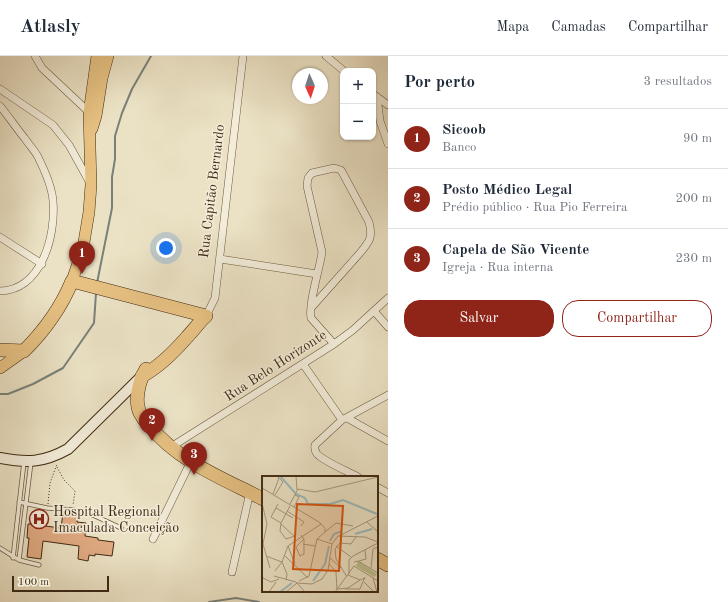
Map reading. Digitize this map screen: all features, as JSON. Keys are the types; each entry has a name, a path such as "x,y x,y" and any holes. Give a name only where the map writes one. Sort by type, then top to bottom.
{"highway":[{"path":"0,350 24,351 40,334 59,309 72,281 97,287 201,320"},
{"name":"Rua Capitão Bernardo","path":"142,376 153,370 188,336 201,320"},
{"path":"142,376 137,403 140,413 159,438 191,461 262,498"},
{"path":"378,560 388,565"}],"main road":[{"path":"72,281 84,241 89,212 91,185 90,132 97,56"},
{"path":"92,115 108,56"},
{"path":"0,368 24,351"},
{"name":"Rua Capitão Bernardo","path":"0,459 27,462 46,458 68,449 142,376"}],"street":[{"path":"35,56 42,68 92,115"},
{"name":"Rua Capitão Bernardo","path":"201,320 215,298 243,56"},
{"path":"326,56 340,68"},
{"path":"0,88 53,125 69,145 91,185"},
{"path":"376,96 388,105"},
{"path":"376,100 380,121 388,144"},
{"path":"0,106 38,156 53,200 49,242 42,264 22,285 9,291 0,291"},
{"path":"311,308 368,244 371,238 369,222 340,170 334,168 312,172 308,178 307,186 322,252 317,274 311,308 310,314 311,318 334,344"},
{"path":"0,237 42,264"},
{"path":"220,259 317,274"},
{"name":"Rua Belo Horizonte","path":"171,447 334,344 353,330 388,298"},
{"path":"374,311 388,327"},
{"path":"303,364 344,419 388,441"},
{"path":"356,476 322,458 316,453 314,448 317,442 344,419 388,395"},
{"path":"153,539 191,461"},
{"path":"378,488 388,493"},
{"path":"232,572 250,492"}],"lane":[{"path":"14,558 19,502 27,462"},
{"path":"19,560 25,503 27,462"},
{"path":"19,502 47,508 73,510 93,515 121,528"},
{"path":"0,548 14,558 39,565"}],"path":[{"path":"47,508 50,483 57,466 58,454"},
{"path":"57,466 64,480 75,491 73,510"}],"building":[{"path":"32,512 46,514 45,526 61,528 63,513 78,515 77,522 86,523 85,536 98,538 98,540 114,542 112,556 95,554 95,556 89,555 88,561 78,559 79,546 43,541 41,559 27,557 29,538 27,538 28,524 31,524"}],"waterway":[{"path":"97,283 112,208 112,177 115,159 115,136 122,113 132,89 151,56"},
{"path":"0,394 8,394 33,384 63,368 94,323 96,293"},
{"path":"209,602 236,598 259,602"}],"place":[{"name":"Sicoob","path":"82,274"},
{"name":"Posto Médico Legal","path":"152,441"},
{"name":"Capela de São Vicente","path":"194,475"},
{"name":"Hospital Regional Imaculada Conceição","path":"39,519"}]}
